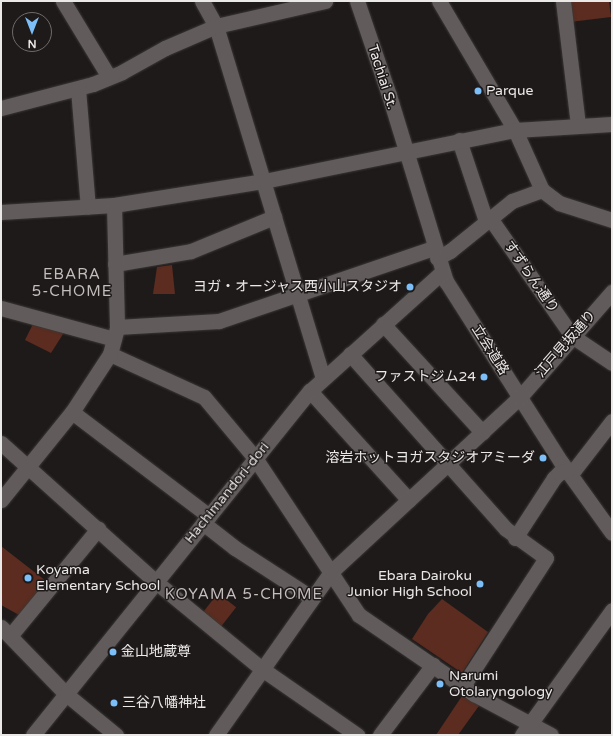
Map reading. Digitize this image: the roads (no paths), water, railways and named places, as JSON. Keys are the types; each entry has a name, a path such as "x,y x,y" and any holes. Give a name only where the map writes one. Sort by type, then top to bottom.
{"street":[{"path":"64,1 109,77"},
{"path":"202,1 216,26 323,378"},
{"path":"1,108 78,89 109,77 165,48 216,26 326,1"},
{"name":"Tachiai St.","path":"357,1 389,95 405,154"},
{"path":"439,1 515,130 542,190 559,204 612,220"},
{"path":"563,1 578,125"},
{"path":"78,89 88,207"},
{"path":"1,212 114,206 264,181 405,154 459,140 515,130 612,124"},
{"name":"すずらん通り","path":"459,140 488,219 572,336"},
{"name":"立会道路","path":"405,154 438,259 520,397 611,529"},
{"path":"1,308 116,333 219,321 297,292 438,259 512,201 542,190"},
{"path":"1,500 72,412 110,354 116,333 114,206"},
{"path":"115,264 191,251 274,217"},
{"name":"Hachimandori-dori","path":"33,735 310,391 383,324 438,259"},
{"name":"江戸見坂通り","path":"216,735 331,572 520,397 612,292"},
{"path":"383,324 482,432"},
{"path":"572,336 612,363"},
{"path":"110,354 204,397 256,458 359,615 526,729 551,735"},
{"path":"350,354 447,464 515,538 546,558 463,686"},
{"path":"310,391 409,500"},
{"path":"72,412 206,520 235,548 312,598"},
{"path":"571,471 612,421"},
{"path":"515,538 554,478 559,473 584,468 612,434"},
{"path":"1,443 156,582 262,669 357,735"},
{"path":"98,529 6,631 66,694 116,735"},
{"path":"526,729 612,610"},
{"path":"380,735 433,666"}],"place":[{"name":"Parque","path":"478,91"},
{"name":"ヨガ・オージャス西小山スタジオ","path":"410,287"},
{"name":"ファストジム24","path":"484,377"},
{"name":"溶岩ホットヨガスタジオアミーダ","path":"543,458"},
{"name":"Koyama Elementary School","path":"28,578"},
{"name":"Ebara Dairoku Junior High School","path":"480,584"},
{"name":"金山地蔵尊","path":"113,652"},
{"name":"Narumi Otolaryngology","path":"440,684"},
{"name":"三谷八幡神社","path":"114,703"}],"district":[{"name":"EBARA 5-CHOME","path":"72,282"},
{"name":"KOYAMA 5-CHOME","path":"244,595"}]}
